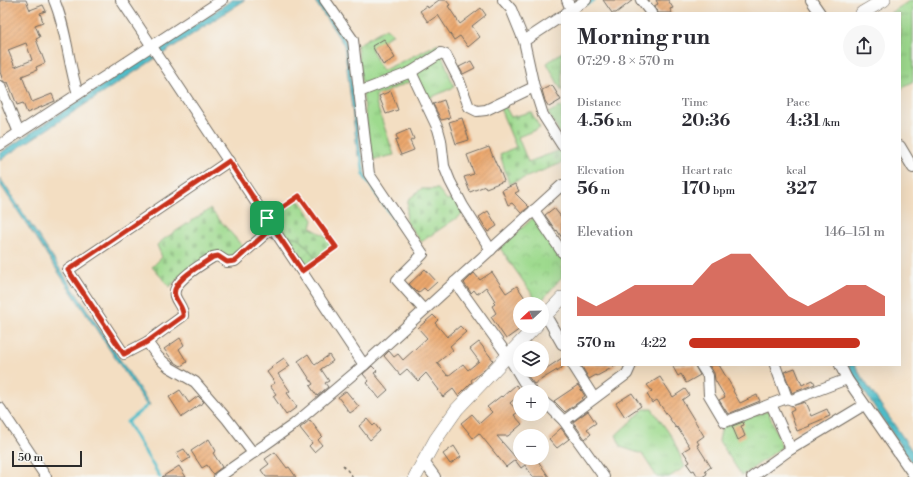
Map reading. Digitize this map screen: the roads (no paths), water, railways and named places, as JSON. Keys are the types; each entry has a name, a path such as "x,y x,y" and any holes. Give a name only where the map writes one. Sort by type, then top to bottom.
{"main road":[{"path":"864,12 884,0"},
{"path":"549,312 561,299"},
{"path":"415,477 436,439 457,409 529,333"}],"street":[{"path":"54,0 64,32 78,94"},
{"path":"121,0 364,365"},
{"path":"0,145 222,0"},
{"path":"325,0 353,40 369,174 423,254 397,280 424,310"},
{"path":"503,0 512,9 524,41 534,87 543,115 561,143"},
{"path":"568,8 586,0"},
{"path":"642,0 650,12"},
{"path":"811,0 819,12"},
{"path":"524,41 561,17"},
{"path":"359,92 411,72 441,53 446,55 459,80 469,107 477,111 486,110 534,87"},
{"path":"411,72 438,129 441,140 444,166 450,181 463,206 490,250"},
{"path":"0,86 19,133"},
{"path":"901,148 913,168"},
{"path":"229,161 68,270 124,354 147,342 183,316 184,312 174,295 176,286 186,275 213,257 218,256 227,262 235,261 270,223"},
{"path":"219,477 293,425 364,365 561,186"},
{"path":"534,210 561,250"},
{"path":"455,282 508,356 526,385"},
{"path":"549,321 561,342"},
{"path":"147,342 158,357 169,367 196,382 228,419 253,453"},
{"path":"574,366 594,398"},
{"path":"564,421 627,374 631,366"},
{"path":"703,366 708,376 709,395 725,422 787,398 792,400 847,379"},
{"path":"775,366 787,398"},
{"path":"840,366 847,379 913,474"},
{"path":"771,404 791,449"},
{"path":"752,477 791,449 864,404"},
{"path":"549,406 564,421 604,477"},
{"path":"0,408 46,477"},
{"path":"424,462 435,477"}],"water":[{"path":"232,0 245,0 0,160 0,153"},
{"path":"314,0 318,0 347,43 361,154 358,156 344,45"},
{"path":"0,178 150,405 147,406 0,184"},
{"path":"849,366 856,366 913,452 913,465"}],"waterway":[{"path":"588,4 594,0"},
{"path":"361,154 364,176 399,227"},
{"path":"710,373 721,366"},
{"path":"147,406 127,422 160,477"}]}
